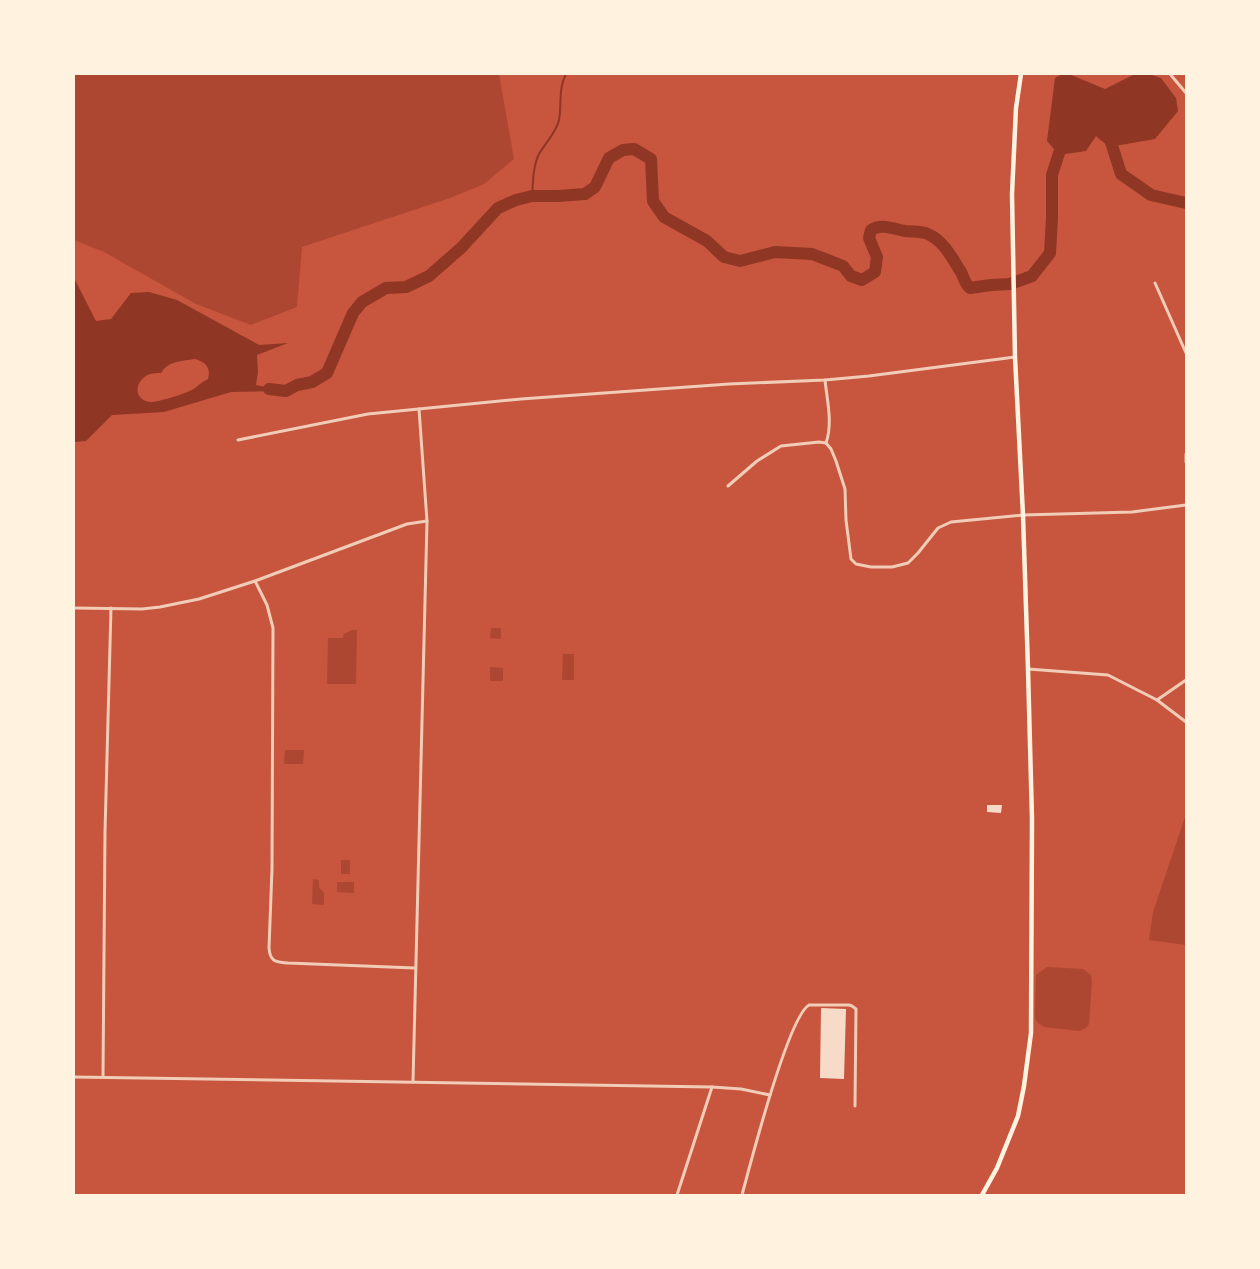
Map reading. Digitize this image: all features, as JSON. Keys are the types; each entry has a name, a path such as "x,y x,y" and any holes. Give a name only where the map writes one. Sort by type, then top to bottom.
{"main road":[{"path":"982,1195 998,1168 1015,1126 1024,1086 1032,1033 1032,828 1023,515 1015,358 1012,194 1016,108 1021,74"}],"street":[{"path":"1170,74 1186,93"},
{"path":"1155,283 1186,353"},
{"path":"238,440 368,414 729,384 826,380 1015,358"},
{"path":"826,380 829,427 826,443"},
{"path":"413,1082 427,521 419,409"},
{"path":"728,486 757,461 781,446 826,443 836,461 845,489 846,520 851,558 856,564 892,568 908,563 938,528 952,522 1023,515 1132,512 1186,505"},
{"path":"1186,454 1186,462"},
{"path":"74,608 142,609 199,599 254,581 407,524 427,521"},
{"path":"254,581 267,605 273,628 270,955 273,960 288,963 415,968"},
{"path":"103,1077 111,608"},
{"path":"1028,669 1108,675 1158,700 1186,722"},
{"path":"1158,700 1186,680"},
{"path":"742,1195 770,1095 794,1027 806,1006 814,1004 849,1005 854,1007 856,1012 855,1106"},
{"path":"74,1077 712,1087 741,1089 770,1095"},
{"path":"677,1195 712,1087"}],"shaded area":[{"path":"74,74 499,74 514,159 484,184 450,198 302,247 297,307 251,325 196,304 104,252 74,240"},
{"path":"1062,74 1069,74 1105,89 1135,74 1149,74 1161,78 1176,98 1178,111 1155,139 1109,147 1096,136 1086,151 1059,155 1047,141 1055,78"},
{"path":"74,278 96,321 111,319 131,293 149,292 177,300 259,345 288,343 257,355 258,372 256,385 286,391 231,392 164,412 112,415 86,441 74,442","holes":["199,360 207,366 209,375 208,379 192,390 153,402 147,402 140,397 138,393 139,384 148,375 161,373 167,366 176,362"]},
{"path":"491,628 501,628 501,639 490,638"},
{"path":"357,630 356,684 327,684 328,638 343,638 344,634"},
{"path":"563,654 574,654 574,680 562,680"},
{"path":"490,667 503,668 503,681 490,681"},
{"path":"285,750 304,750 303,764 284,764"},
{"path":"1186,814 1186,945 1149,940 1153,912"},
{"path":"341,860 350,860 350,874 341,874"},
{"path":"313,879 319,880 319,887 324,893 324,905 312,904"},
{"path":"337,882 354,882 354,893 337,892"},
{"path":"1047,967 1083,969 1091,975 1089,1024 1086,1028 1079,1031 1044,1027 1038,1023 1035,1018 1036,975"}],"building":[{"path":"987,805 1002,805 1001,813 987,812"},
{"path":"821,1008 846,1009 844,1079 820,1078"}],"waterway":[{"path":"532,196 537,159 556,129 559,120 561,91 566,74"},
{"path":"1103,134 1110,139 1121,174 1151,195 1186,203"},
{"path":"269,389 286,391 297,385 312,382 327,373 353,313 362,302 386,288 406,287 429,276 461,248 498,208 516,200 532,196 585,194 595,187 609,158 623,150 634,149 651,159 653,201 664,217 707,241 724,257 740,261 775,252 812,254 843,266 851,276 862,280 875,272 877,257 869,238 871,230 879,227 888,227 922,232 934,237 947,250 970,288 1010,284 1032,276 1050,253 1052,175 1060,150 1067,140"}]}
